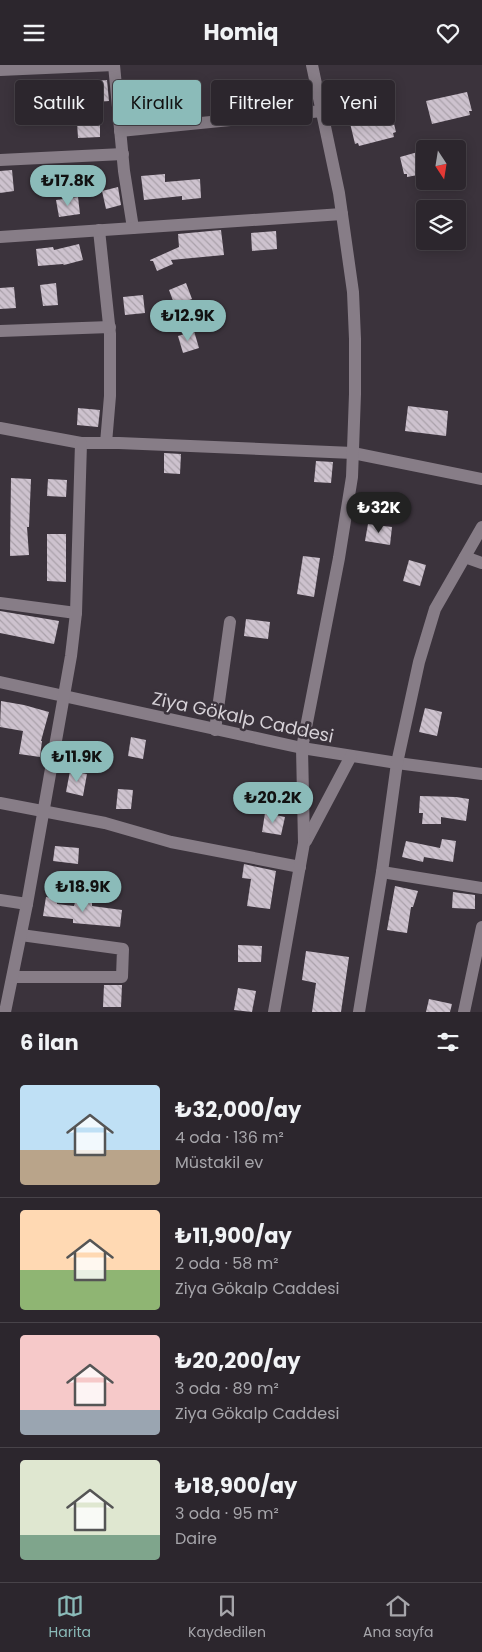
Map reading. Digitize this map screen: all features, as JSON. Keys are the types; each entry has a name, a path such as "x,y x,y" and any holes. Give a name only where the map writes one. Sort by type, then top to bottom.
{"street":[{"path":"0,70 114,65 120,131 133,228"},
{"path":"120,131 322,111 312,65"},
{"path":"274,1012 304,843 302,748 339,558 352,477 355,339 353,292 342,214 325,125"},
{"path":"0,160 123,154"},
{"path":"0,237 342,214"},
{"path":"99,230 110,327 110,396 106,443"},
{"path":"0,331 110,327"},
{"path":"0,427 81,443 353,453 482,479"},
{"path":"6,1012 5,993 12,977 27,903 64,697 76,613 81,443"},
{"path":"359,1012 382,872 397,763 419,662 435,609 482,527"},
{"path":"465,557 482,563"},
{"path":"0,597 0,603 76,613"},
{"path":"215,730 230,622"},
{"name":"Ziya Gökalp Caddesi","path":"0,682 302,748 351,757 482,774"},
{"path":"304,843 351,757"},
{"path":"0,803 105,823 171,842 300,867"},
{"path":"382,872 482,888"},
{"path":"0,900 27,903"},
{"path":"464,1012 482,927"},
{"path":"12,977 122,977 123,949 21,935"}],"building":[{"path":"103,80 107,80 109,101 103,102"},
{"path":"467,92 472,111 469,111 470,115 432,124 426,101"},
{"path":"77,125 100,125 100,137 78,138"},
{"path":"350,125 394,125 396,132 393,133 394,137 359,146 358,143 355,144"},
{"path":"416,153 416,175 407,177 407,174 404,174 400,157"},
{"path":"85,165 90,184 73,187 69,169"},
{"path":"12,170 14,191 0,193 0,171"},
{"path":"165,174 165,182 200,179 201,198 182,200 182,196 144,200 141,176"},
{"path":"118,187 121,205 106,209 102,191"},
{"path":"78,197 80,214 59,217 56,200"},
{"path":"221,230 224,255 171,260 173,264 157,271 153,261 150,261 179,247 178,234"},
{"path":"276,231 277,249 252,251 251,233"},
{"path":"79,244 83,260 64,265 38,266 36,249 53,247 54,250"},
{"path":"56,283 58,305 43,306 40,285"},
{"path":"186,283 192,299 175,306 169,290"},
{"path":"14,287 16,308 0,309 0,288"},
{"path":"143,295 145,313 125,315 123,297"},
{"path":"194,331 199,348 183,353 178,336"},
{"path":"408,406 448,411 446,436 405,431"},
{"path":"78,408 100,410 98,427 77,425"},
{"path":"164,453 181,454 180,474 164,473"},
{"path":"316,461 333,462 331,483 314,482"},
{"path":"11,478 31,479 29,527 27,527 29,555 10,556"},
{"path":"48,479 67,480 66,497 47,496"},
{"path":"368,524 392,527 390,545 365,541"},
{"path":"47,534 66,534 66,582 47,581"},
{"path":"303,556 320,558 314,597 297,594"},
{"path":"409,560 426,565 420,586 403,581"},
{"path":"0,611 59,621 54,644 0,633"},
{"path":"246,619 270,622 268,639 244,636"},
{"path":"1,701 49,712 41,741 40,757 19,754 23,731 0,727"},
{"path":"425,708 442,712 437,736 419,732"},
{"path":"131,737 146,740 143,759 128,756"},
{"path":"70,771 87,774 83,796 66,792"},
{"path":"118,789 133,790 131,809 116,809"},
{"path":"420,796 469,799 466,821 441,817 441,824 422,824 423,813 419,813"},
{"path":"265,813 285,817 281,835 262,832"},
{"path":"442,839 456,841 453,862 424,857 423,862 402,857 406,841 440,848"},
{"path":"55,846 79,848 78,864 53,861"},
{"path":"244,864 276,871 270,909 247,906 251,879 242,878"},
{"path":"395,886 418,891 413,907 411,907 407,933 387,930"},
{"path":"453,892 475,895 475,909 452,908"},
{"path":"46,897 57,899 57,904 74,906 75,902 92,903 92,906 122,910 120,927 73,923 73,919 43,916"},
{"path":"238,945 262,946 261,962 238,962"},
{"path":"306,951 349,957 341,1012 312,1012 316,983 302,980"},
{"path":"104,985 122,985 121,1007 103,1007"},
{"path":"238,988 256,991 252,1012 234,1010"},
{"path":"429,999 452,1004 450,1012 426,1012"}]}
